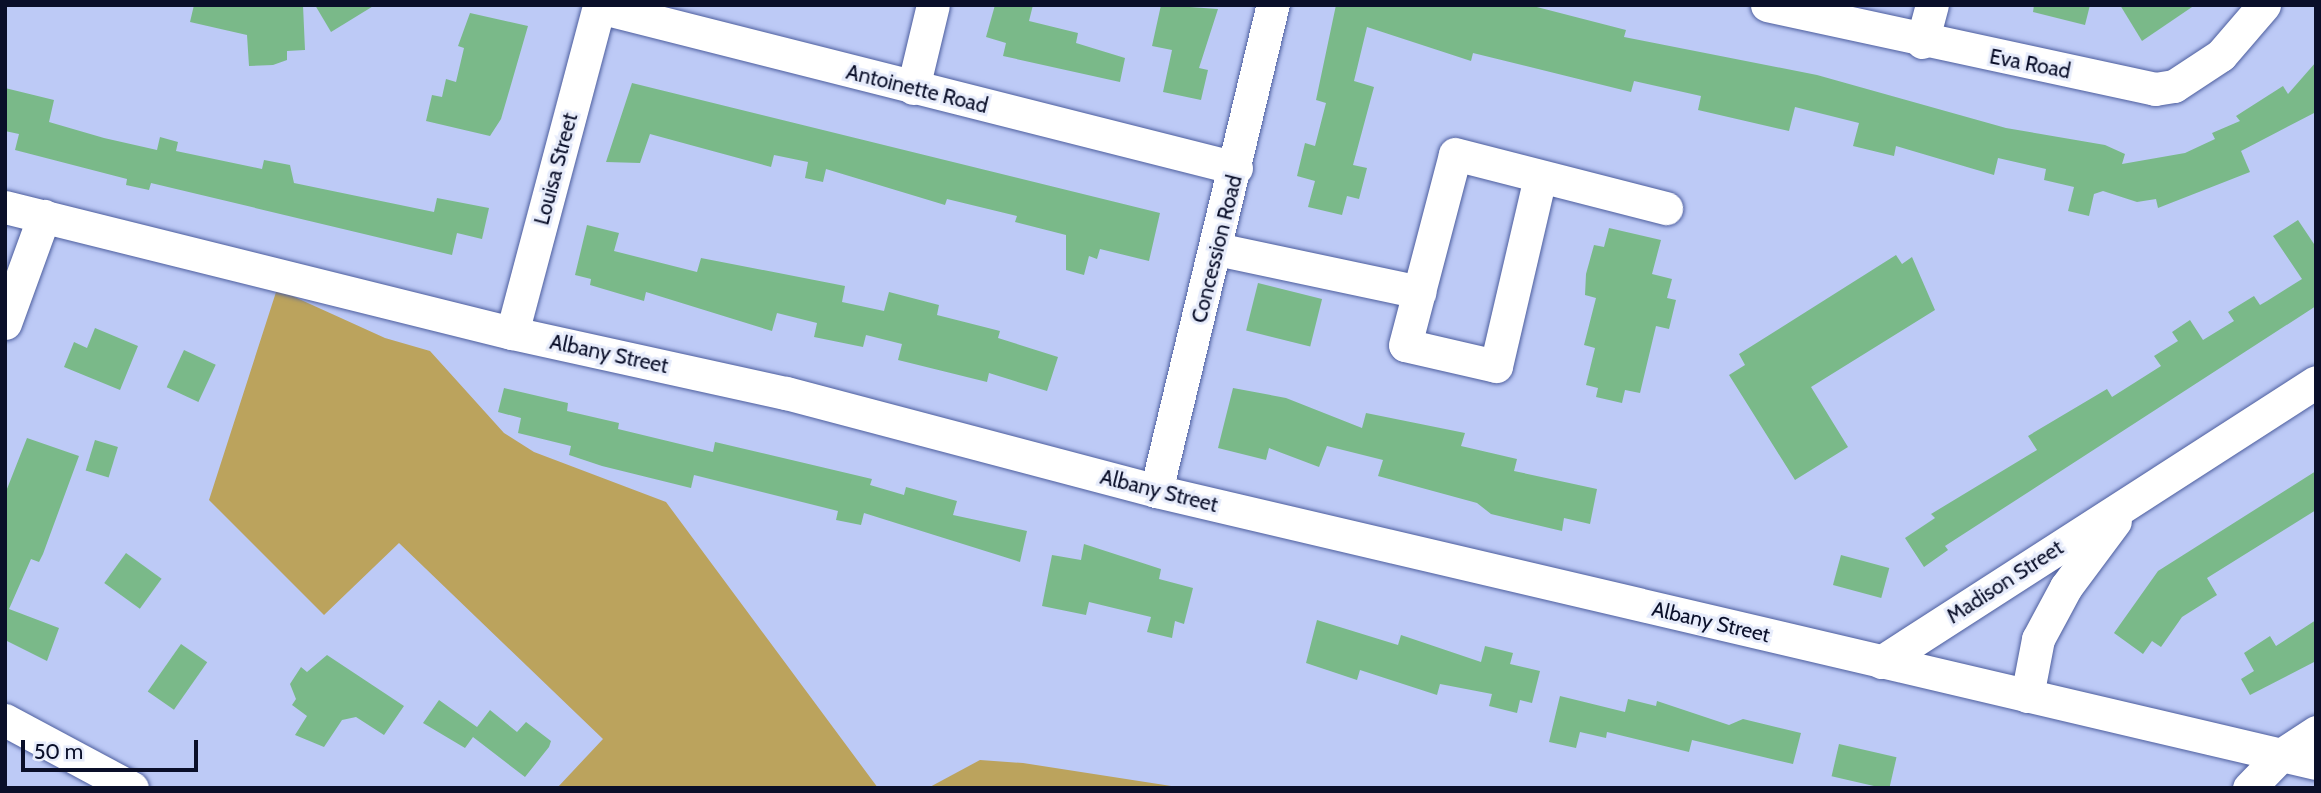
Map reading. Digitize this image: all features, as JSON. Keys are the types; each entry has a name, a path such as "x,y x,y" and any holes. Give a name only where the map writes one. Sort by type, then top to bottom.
{"street":[{"path":"913,88 933,5"},
{"name":"Concession Road","path":"1156,491 1217,249 1273,5"},
{"name":"Eva Road","path":"1767,5 1922,42 2155,89 2174,86 2221,54 2264,5"},
{"path":"1922,42 1932,5"},
{"name":"Antoinette Road","path":"599,6 1236,168"},
{"name":"Louisa Street","path":"512,333 599,6"},
{"path":"1540,177 1496,366 1405,345 1455,154 1665,208"},
{"name":"Albany Street","path":"5,206 512,333 786,393 1156,491 2316,763"},
{"path":"5,323 44,216"},
{"path":"1217,249 1419,292"},
{"name":"Madison Street","path":"1881,662 2316,382"},
{"name":"Madison Street","path":"2027,696 2038,639 2066,587 2129,502"},
{"path":"5,720 132,788"},
{"path":"2249,788 2281,755 2316,732"}],"shaded area":[{"path":"277,289 385,338 430,351 504,433 534,452 666,502 878,788 557,788 603,739 399,543 324,615 209,500"},
{"path":"980,760 1023,763 1184,788 928,788"}],"building":[{"path":"194,5 303,5 305,50 287,51 287,60 273,65 249,66 247,35 190,22"},
{"path":"315,5 375,5 331,32"},
{"path":"995,5 1033,5 1029,21 1078,33 1076,43 1125,58 1120,82 1003,56 1006,43 986,37"},
{"path":"1161,5 1218,9 1199,68 1208,70 1201,100 1163,92 1172,50 1152,46"},
{"path":"1336,5 1529,5 1626,30 1624,37 1817,75 2006,128 2105,145 2125,154 2122,164 2185,153 2215,139 2212,133 2240,121 2236,116 2283,86 2288,94 2316,62 2316,112 2241,151 2250,172 2158,208 2156,199 2137,202 2103,191 2094,194 2089,216 2068,211 2074,187 2044,180 2046,169 1998,158 1994,175 1896,146 1894,156 1853,146 1859,123 1795,107 1789,131 1698,110 1701,96 1634,81 1631,92 1473,53 1471,61 1367,27 1354,81 1374,87 1353,165 1367,168 1359,199 1347,196 1342,215 1308,207 1315,181 1297,176 1305,143 1315,146 1326,103 1316,100"},
{"path":"2034,5 2090,5 2085,25 2033,12"},
{"path":"2120,5 2195,5 2142,41"},
{"path":"470,13 528,26 501,119 490,136 426,121 432,95 442,97 446,79 456,82 464,48 458,46"},
{"path":"632,83 1160,213 1149,261 1100,249 1097,259 1089,256 1084,275 1066,270 1066,235 1015,222 1017,216 947,199 945,205 826,169 823,182 805,178 808,162 774,155 771,167 650,134 640,163 606,162"},
{"path":"5,88 54,100 49,122 104,138 157,150 160,137 178,142 176,151 262,169 264,160 290,165 294,183 434,212 437,198 489,208 482,239 457,233 452,255 151,183 149,190 126,185 127,179 15,150 19,134 5,131"},
{"path":"2298,220 2316,247 2316,306 1945,546 1948,550 1924,567 1905,538 1935,518 1931,514 2037,450 2028,436 2107,389 2112,397 2161,366 2154,356 2178,341 2172,332 2190,320 2203,340 2234,321 2228,312 2254,296 2260,305 2302,279 2273,236"},
{"path":"587,225 619,233 614,251 697,272 701,258 845,286 842,302 884,311 889,292 939,305 937,315 1000,331 998,338 1058,357 1047,391 989,373 987,382 898,360 902,344 866,335 863,347 814,337 817,323 777,313 772,331 646,292 644,301 590,285 591,279 575,275"},
{"path":"1609,228 1661,240 1652,274 1672,279 1667,298 1676,300 1669,329 1656,326 1640,393 1625,390 1622,403 1596,397 1598,388 1586,385 1595,348 1584,345 1596,298 1585,295 1586,274 1594,245 1604,247"},
{"path":"1896,255 1902,264 1912,257 1935,310 1811,387 1848,447 1795,480 1729,375 1745,365 1739,354"},
{"path":"1258,283 1322,299 1310,347 1246,331"},
{"path":"95,328 138,346 120,390 64,367 74,342 87,348"},
{"path":"184,350 216,365 198,402 167,387"},
{"path":"504,388 568,403 567,411 619,423 618,429 713,452 715,442 872,479 870,485 904,495 906,487 957,501 953,515 1027,531 1020,562 864,513 861,525 836,520 838,511 694,475 691,488 569,455 571,446 518,433 521,418 498,412"},
{"path":"1233,388 1286,398 1362,428 1366,413 1465,433 1461,446 1517,459 1514,471 1597,489 1590,524 1564,518 1562,531 1491,514 1477,503 1378,476 1383,460 1327,446 1319,467 1269,448 1266,460 1218,448"},
{"path":"27,438 79,456 43,554 39,562 31,559 9,609 59,628 47,661 5,640 5,494"},
{"path":"95,440 118,447 109,478 86,471"},
{"path":"2316,471 2316,510 2207,578 2217,595 2182,617 2161,647 2152,641 2143,654 2114,633 2158,571"},
{"path":"1084,544 1161,569 1159,579 1193,588 1184,624 1175,621 1172,638 1147,632 1151,617 1089,602 1086,615 1042,606 1052,555 1081,560"},
{"path":"126,553 162,579 140,609 104,583"},
{"path":"1841,555 1889,568 1881,598 1833,585"},
{"path":"1317,620 1398,645 1401,635 1481,662 1485,646 1513,653 1510,664 1540,671 1532,703 1520,700 1517,713 1489,706 1492,694 1440,684 1437,695 1360,670 1357,680 1306,663"},
{"path":"2316,620 2316,661 2250,695 2241,679 2254,671 2244,653 2270,636 2276,646"},
{"path":"181,644 207,662 174,710 148,692"},
{"path":"327,655 404,706 384,735 356,717 342,720 324,747 295,735 307,716 292,705 296,699 290,684 301,667 307,672"},
{"path":"1560,696 1625,712 1628,699 1656,706 1657,701 1729,725 1743,719 1801,733 1793,764 1692,740 1689,752 1607,732 1606,738 1580,732 1576,748 1549,742"},
{"path":"439,700 477,727 490,710 517,732 526,722 551,741 549,747 525,777 473,737 465,748 423,723"},
{"path":"1839,744 1896,757 1889,788 1832,776"}]}
